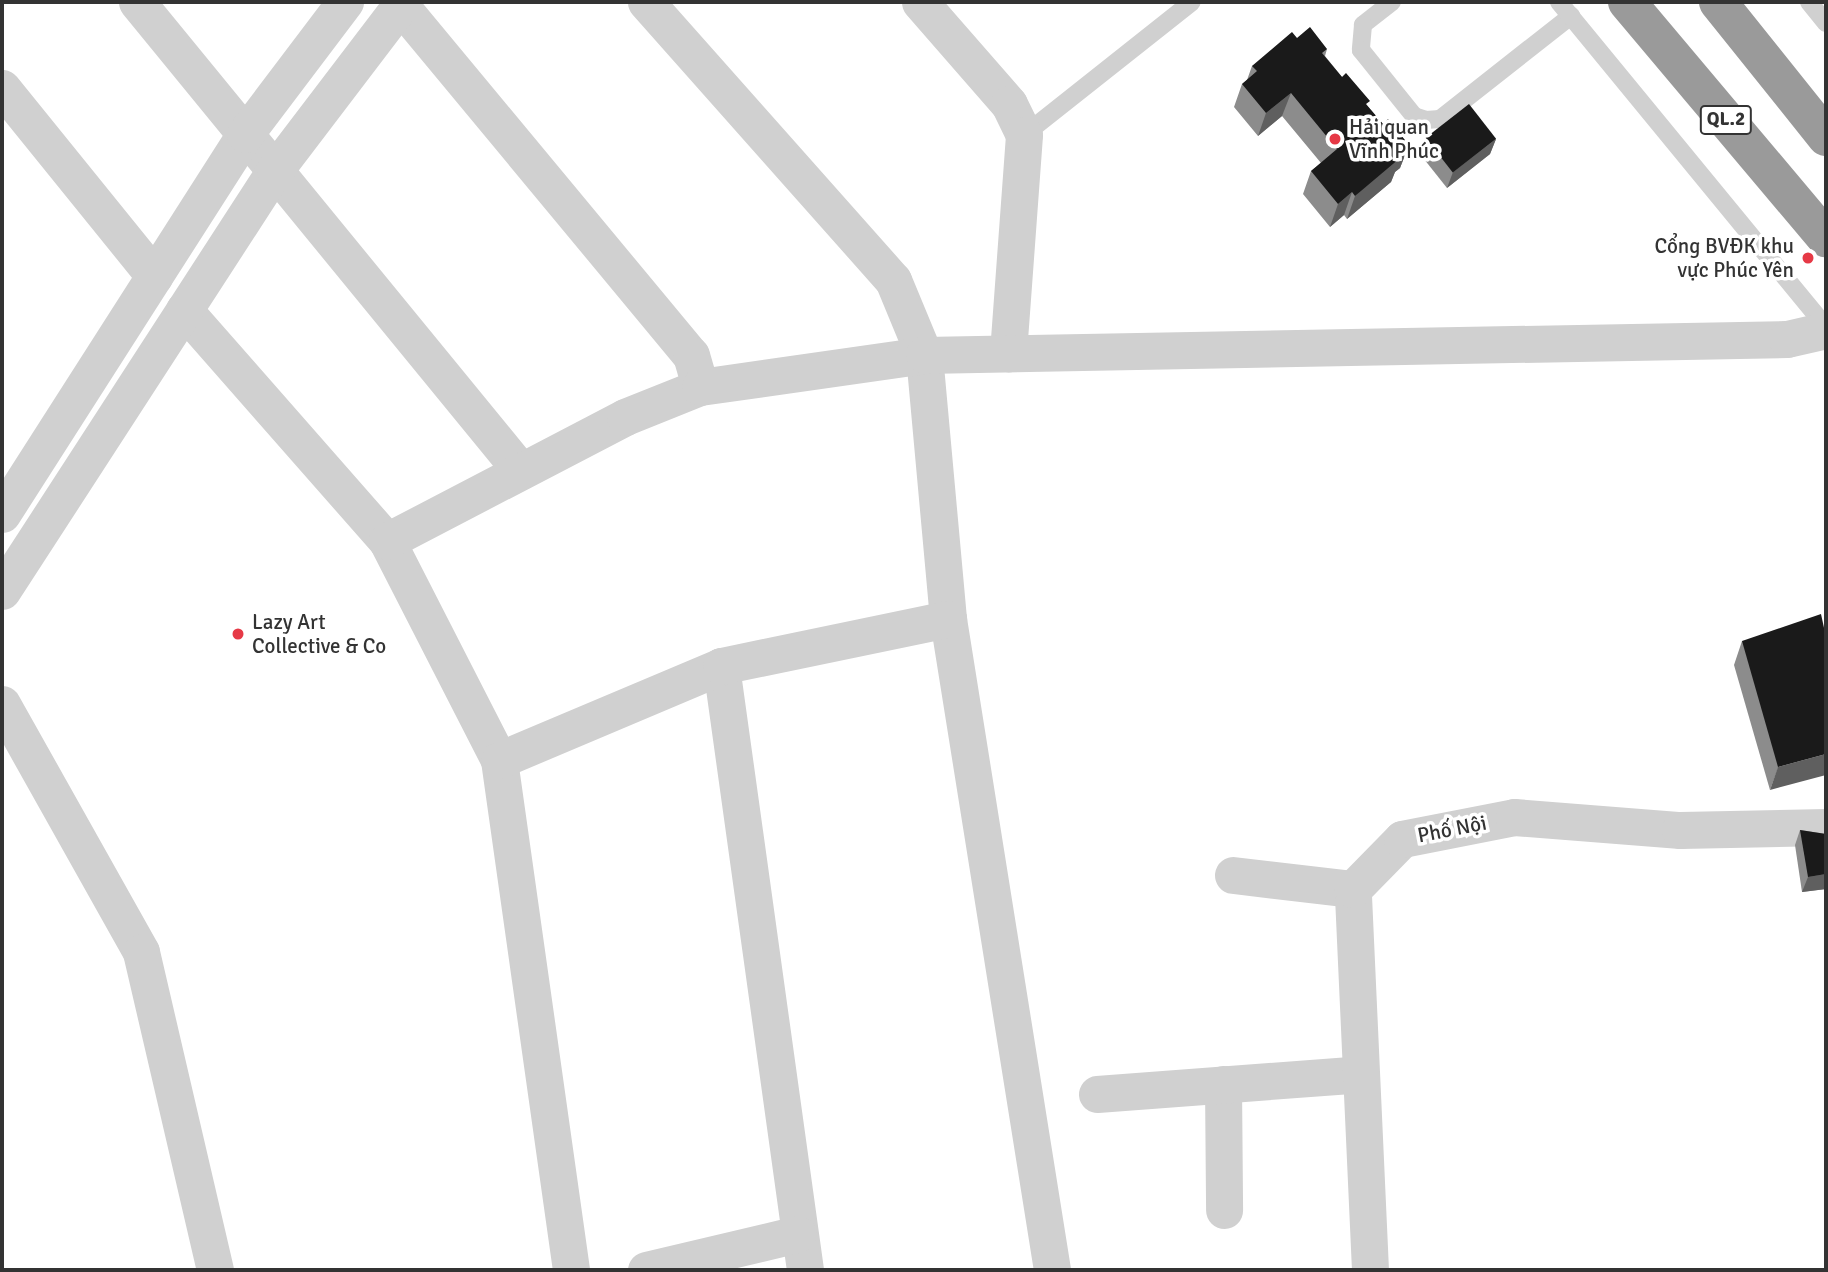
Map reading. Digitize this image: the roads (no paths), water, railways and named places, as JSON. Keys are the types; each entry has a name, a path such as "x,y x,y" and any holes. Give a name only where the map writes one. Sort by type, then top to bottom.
{"highway":[{"name":"QL.2","path":"1627,2 1826,238"},
{"path":"1718,2 1826,136"}],"street":[{"path":"137,2 521,471"},
{"path":"2,514 244,134 345,2"},
{"path":"646,2 893,280 924,355 948,620 1052,1270"},
{"path":"920,2 1009,104 1024,135 1008,354"},
{"path":"2,591 275,170 402,4 691,355 701,387"},
{"path":"2,88 154,276"},
{"path":"184,310 387,541 499,760 571,1270"},
{"path":"387,541 625,417 701,387 924,355 1787,339 1826,329"},
{"path":"499,760 721,666 948,620"},
{"path":"721,666 805,1270"},
{"path":"2,704 141,952 215,1270"},
{"name":"Phố Nội","path":"1353,889 1402,839 1514,817 1680,830 1826,827"},
{"path":"1233,876 1353,889 1370,1270"},
{"path":"1097,1094 1360,1074"},
{"path":"1223,1084 1224,1210"},
{"path":"646,1270 798,1234"}],"lane":[{"path":"1024,135 1192,2"},
{"path":"1392,2 1363,25 1361,50 1414,116 1426,120 1440,119 1571,16"},
{"path":"1559,2 1826,329"},
{"path":"1809,2 1826,23"}],"place":[{"name":"Hải quan Vĩnh Phúc","path":"1335,139"},
{"name":"Cổng BVĐK khu vực Phúc Yên","path":"1808,258"},
{"name":"Lazy Art Collective & Co","path":"238,634"}]}
